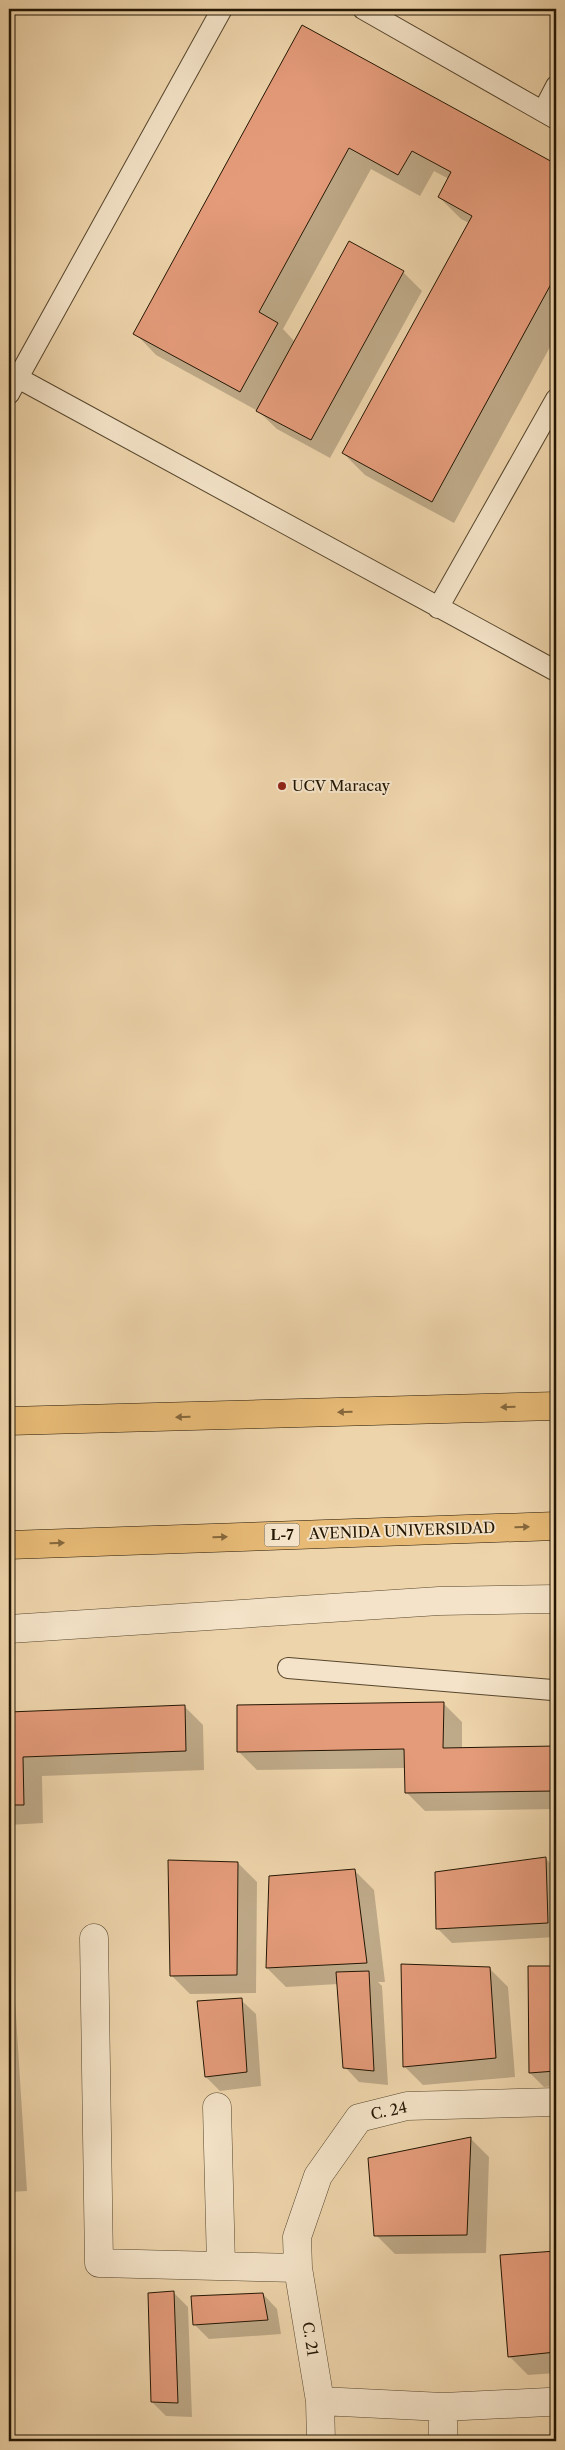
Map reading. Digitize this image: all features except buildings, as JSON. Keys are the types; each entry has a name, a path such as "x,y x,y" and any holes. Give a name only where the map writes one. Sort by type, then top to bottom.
{"main road":[{"path":"9,1421 556,1406"},
{"name":"AVENIDA UNIVERSIDAD","path":"9,1545 556,1526"}],"street":[{"path":"9,1629 439,1601 556,1599"},
{"path":"94,1938 99,2263 298,2268"},
{"name":"C. 24","path":"297,2237 318,2176 359,2118 407,2106 556,2102"},
{"path":"217,2107 221,2265"},
{"name":"C. 21","path":"297,2237 298,2268 320,2401 321,2441"},
{"path":"320,2401 444,2407 548,2402"},
{"path":"443,2441 444,2407"}],"lane":[{"path":"222,9 13,386 556,671"},
{"path":"363,9 550,115 556,86"},
{"path":"438,608 556,399"},
{"path":"288,1668 552,1690 556,1688"}],"place":[{"name":"UCV Maracay","path":"282,786"}]}
